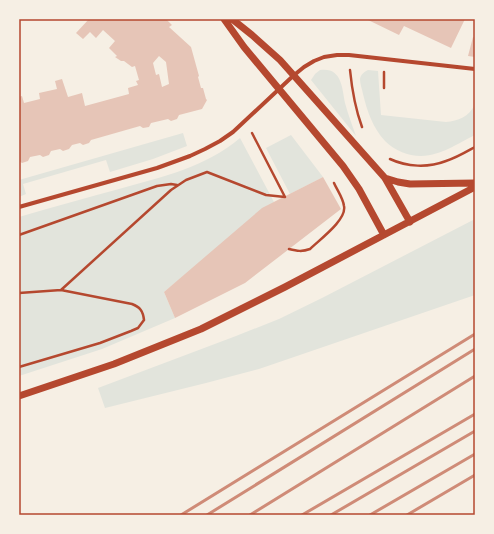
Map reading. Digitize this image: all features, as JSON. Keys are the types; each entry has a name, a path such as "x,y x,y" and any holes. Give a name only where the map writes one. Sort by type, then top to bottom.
{"street":[{"path":"224,19 244,47 343,166 359,189 384,235"},
{"path":"232,19 280,60 385,178 410,222"},
{"path":"19,207 138,174 206,149 233,132 293,76 309,64 324,57 337,54 348,54 475,69"},
{"path":"385,178 410,184 475,183"},
{"path":"19,396 114,364 201,329 272,294 475,187"}],"path":[{"path":"348,54 352,94 356,110 365,132"},
{"path":"384,72 384,88"},
{"path":"61,290 178,185 186,180 207,172 266,195 285,197 245,120"},
{"path":"388,158 409,165 422,166 446,162 475,147"},
{"path":"289,249 298,251 310,249 341,218 344,212 344,206 332,180"},
{"path":"19,235 157,186 171,184 178,185"},
{"path":"19,293 61,290 132,304 137,306 144,314 144,320 138,328 131,331 106,341 19,367"}],"shaded area":[{"path":"320,70 333,72 340,80 346,107 356,136 311,80"},
{"path":"368,70 378,71 381,115 446,122 455,121 463,118 470,112 475,104 475,135 436,154 421,156 411,155 393,147 385,141 377,131 366,107 360,79 363,73"},
{"path":"183,133 187,146 153,159 110,172 106,160 23,184 26,194 19,197 19,180"},
{"path":"291,135 323,177 290,194 266,148"},
{"path":"240,138 274,202 164,292 175,318 102,349 19,376 19,217 183,170 213,157"},
{"path":"475,219 475,295 259,369 105,408 98,388 279,319"}],"building":[{"path":"89,19 166,19 172,25 169,27 191,47 201,88 203,88 207,100 202,109 179,115 177,119 171,121 168,119 151,123 149,127 143,128 140,126 91,140 89,143 83,145 80,143 72,145 69,149 63,151 60,149 51,151 49,155 43,157 40,155 30,157 28,161 22,163 19,161 19,97 22,96 24,103 40,99 39,93 57,89 55,81 62,79 68,97 82,93 85,106 129,94 128,88 138,85 136,81 139,80 135,66 132,67 115,57 117,56 109,48 115,41 103,30 96,38 90,32 83,39 76,33","holes":["159,56 166,62 169,84 162,87 159,74 156,75 153,63"]},
{"path":"366,19 465,19 451,48 404,26 399,35"},
{"path":"473,37 475,38 475,57 468,56"},
{"path":"323,177 341,209 245,283 175,318 164,292 262,208"}],"railway":[{"path":"181,515 475,334"},
{"path":"207,515 475,349"},
{"path":"250,515 475,376"},
{"path":"302,515 475,414"},
{"path":"331,515 475,431"},
{"path":"370,515 475,454"},
{"path":"407,515 475,475"}]}
